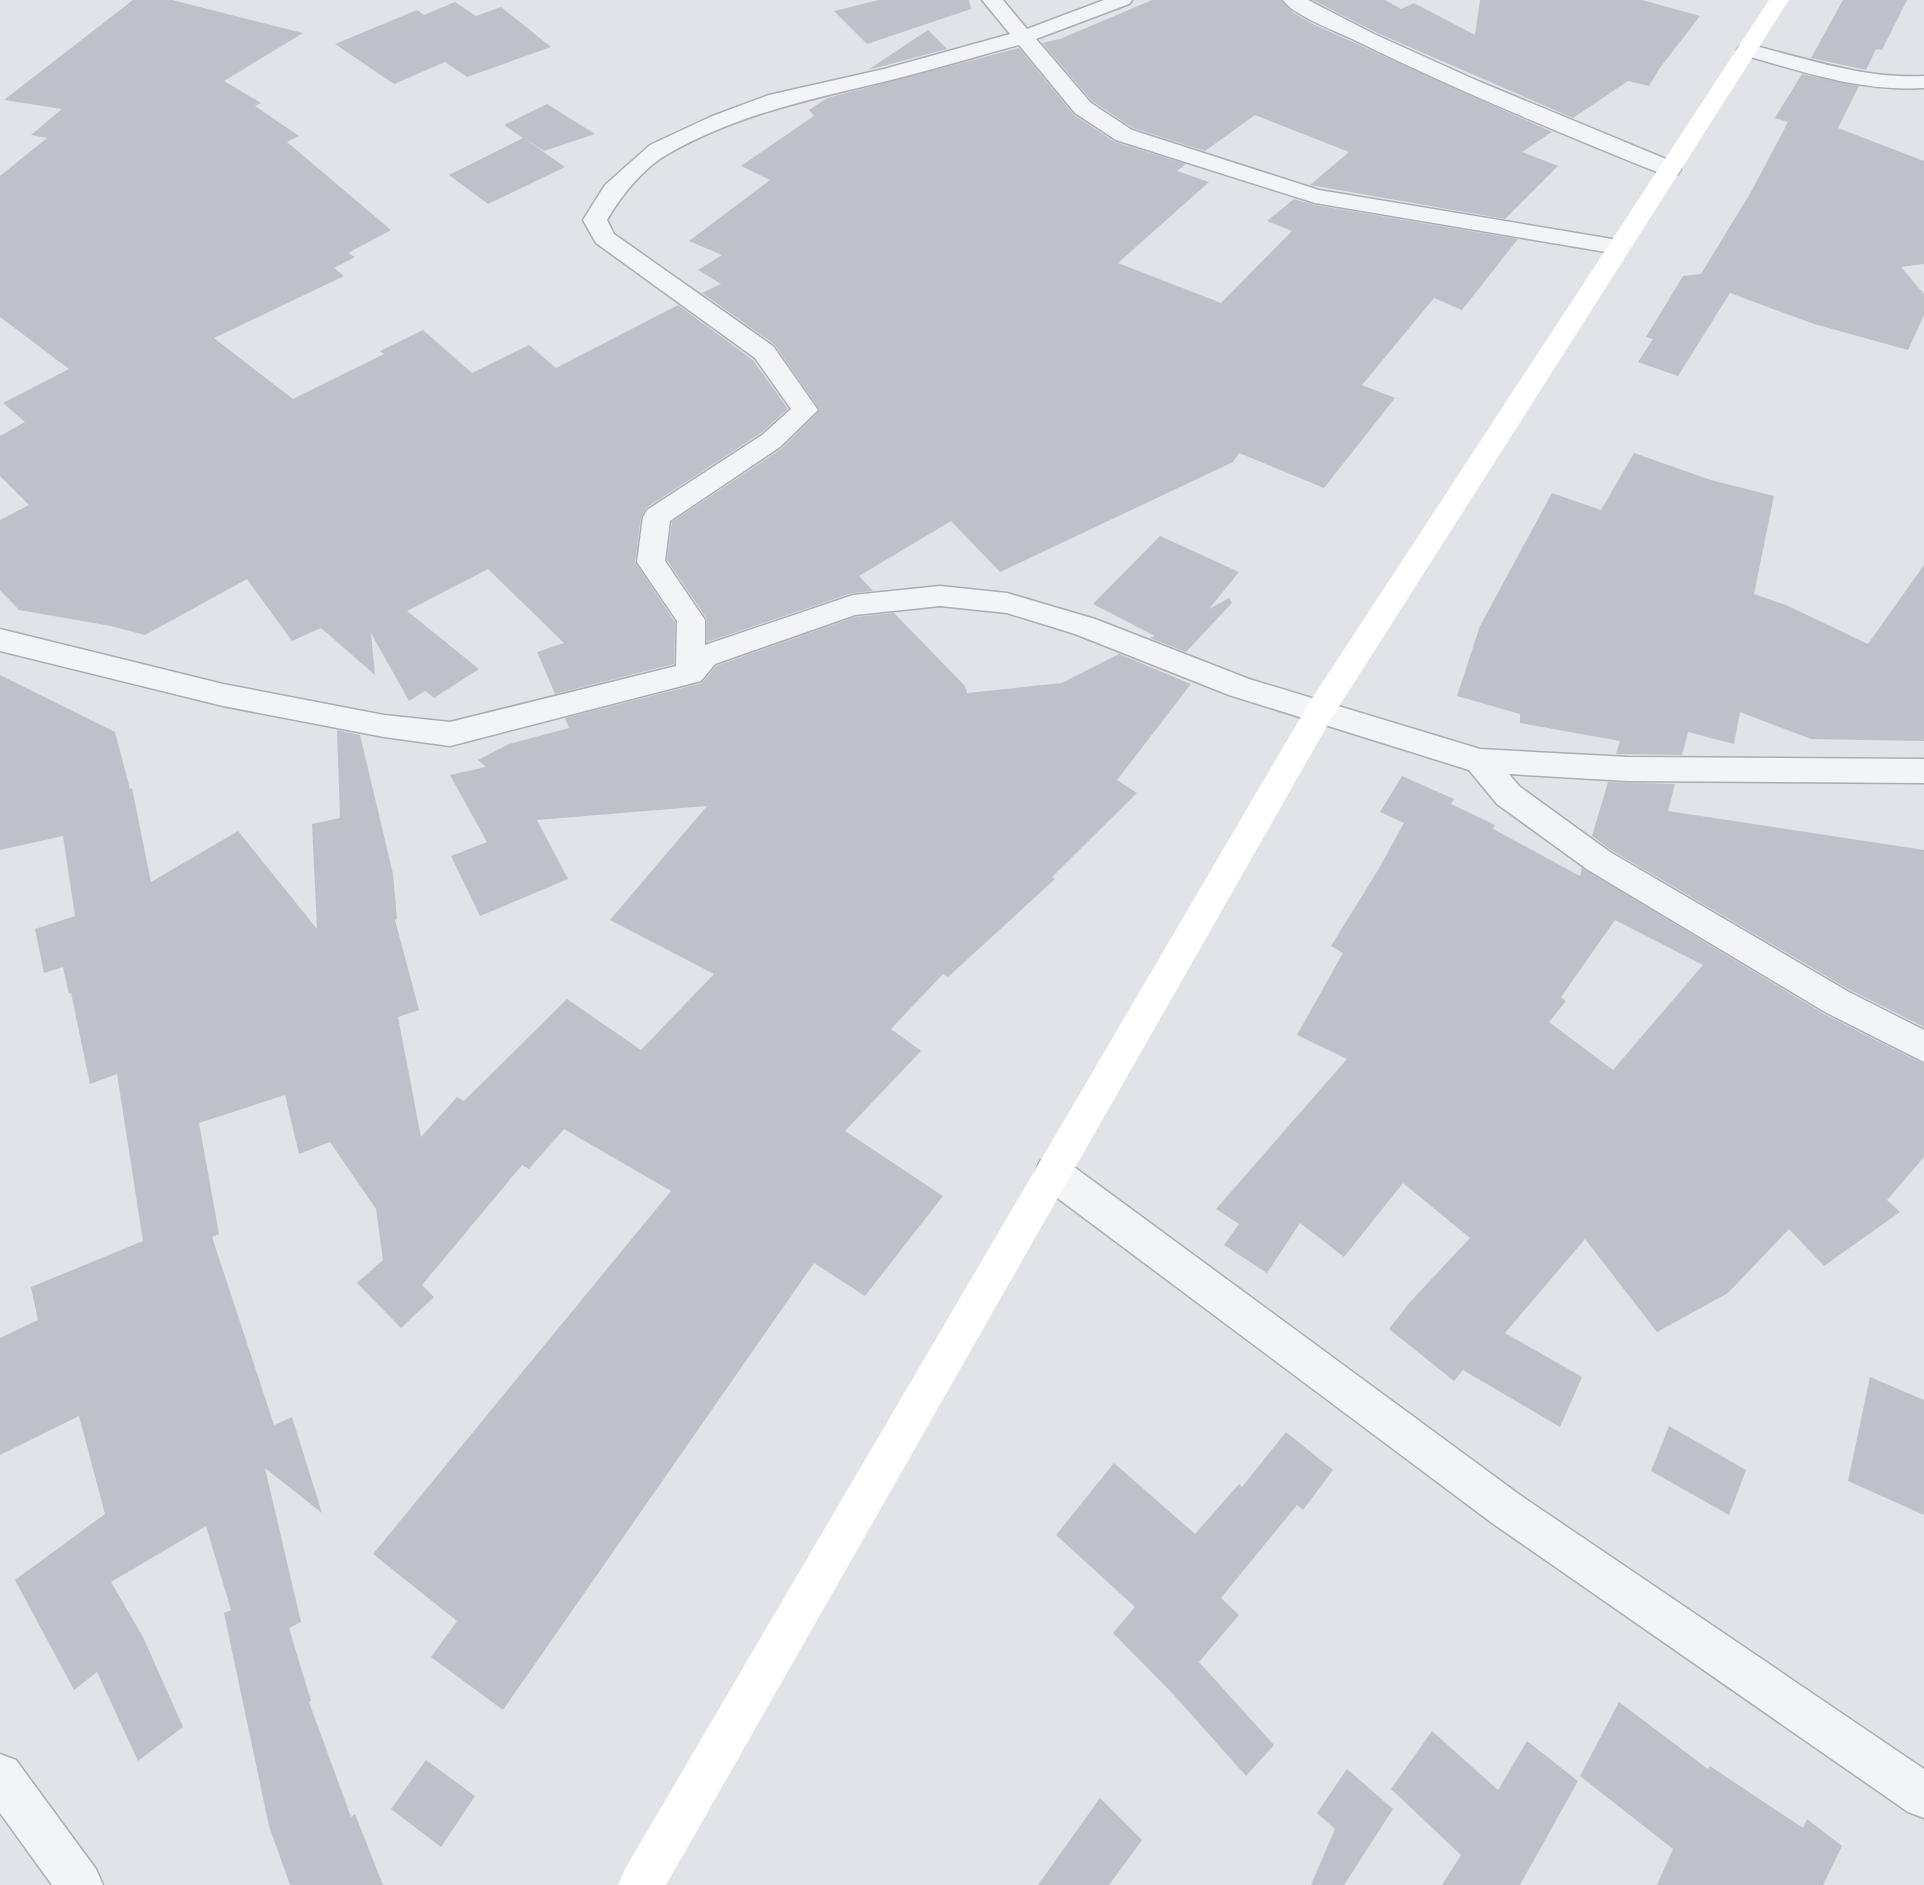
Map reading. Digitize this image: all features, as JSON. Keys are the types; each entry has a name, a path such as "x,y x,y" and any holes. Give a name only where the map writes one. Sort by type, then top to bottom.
{"main road":[{"path":"641,1885 1320,711 1779,0"}],"street":[{"path":"992,0 1083,108 1124,135 1315,196 1618,247"},
{"path":"691,673 691,620 651,562 657,517 771,441 805,410 764,352 604,238 595,220 613,190 658,150 718,122 777,100 888,74 1024,37 1122,0"},
{"path":"1293,0 1348,29 1534,114 1670,169"},
{"path":"1747,50 1868,81 1903,84 1924,82"},
{"path":"0,640 223,695 384,726 450,734 691,673 705,656 853,605 940,596 1008,603 1084,626 1239,687 1480,761 1628,769 1924,771"},
{"path":"1480,761 1508,795 1599,861 1838,1002 1924,1047"},
{"path":"1053,1173 1506,1509 1924,1796"},
{"path":"0,1776 80,1885"}],"building":[{"path":"133,0 172,0 303,33 224,81 261,103 255,106 299,136 287,142 391,230 348,253 355,257 334,268 344,276 214,338 293,399 384,354 380,351 423,330 472,373 529,345 556,368 678,305 753,360 788,409 761,433 646,508 641,517 635,562 675,622 674,664 555,694 537,652 564,643 488,569 407,611 479,669 434,698 425,691 409,701 371,633 375,675 321,628 292,641 247,579 145,635 111,626 19,610 0,590 0,520 29,505 0,476 0,436 25,422 3,403 69,369 0,317 0,176 47,138 31,135 62,109 4,100"},
{"path":"879,0 969,0 971,9 867,44 834,11"},
{"path":"1152,0 1281,0 1294,13 1313,24 1552,132 1522,152 1558,166 1505,219 1310,185 1349,152 1255,115 1205,151 1133,128 1092,101 1042,43 1060,39"},
{"path":"1313,0 1385,0 1401,9 1414,3 1475,35 1480,0 1642,0 1700,16 1659,69 1649,86 1628,81 1573,118 1375,32"},
{"path":"1843,0 1907,0 1882,50 1876,49 1866,70 1811,58"},
{"path":"455,2 476,16 501,7 551,47 467,77 445,62 394,84 335,44 417,10 424,15"},
{"path":"928,30 947,49 868,70"},
{"path":"1019,48 1074,115 1115,142 1186,164 1177,171 1209,182 1118,263 1221,303 1292,231 1267,221 1294,199 1315,205 1518,239 1462,310 1434,298 1362,385 1395,398 1324,488 1239,453 1233,462 1000,572 951,521 859,576 873,591 852,593 707,642 707,619 667,560 672,522 781,449 820,410 774,344 702,293 721,284 698,270 722,255 689,241 770,180 741,166 814,116 809,110 827,98"},
{"path":"1802,74 1859,86 1838,128 1924,161 1924,264 1901,267 1924,294 1924,315 1908,350 1814,324 1730,293 1678,376 1638,362 1653,339 1646,337 1683,276 1701,274 1751,192 1788,122 1775,118"},
{"path":"547,104 595,134 544,151 525,139 565,167 488,204 449,175 523,138 504,125"},
{"path":"1634,453 1711,480 1774,496 1754,594 1786,605 1868,644 1924,565 1924,741 1811,739 1740,712 1734,744 1688,732 1682,755 1616,754 1620,741 1520,723 1520,714 1457,696 1480,626 1552,493 1601,510"},
{"path":"1160,536 1239,572 1209,609 1229,598 1232,603 1186,652 1150,638 1155,636 1093,604"},
{"path":"894,613 965,686 967,693 1062,683 1119,654 1191,684 1117,780 1137,793 1052,877 1055,879 948,977 943,974 891,1029 921,1051 845,1131 943,1196 865,1296 814,1263 503,1710 431,1657 457,1621 373,1554 671,1191 564,1129 529,1169 522,1165 422,1285 434,1297 401,1328 357,1283 383,1260 376,1209 330,1142 299,1154 285,1095 199,1123 219,1234 212,1237 274,1425 292,1417 322,1513 265,1468 301,1622 289,1628 311,1701 309,1702 351,1817 355,1814 383,1885 290,1885 269,1826 224,1613 231,1610 206,1526 111,1582 143,1637 183,1727 138,1761 97,1672 74,1690 15,1580 105,1514 79,1416 0,1455 0,1338 38,1320 31,1287 143,1241 117,1074 90,1084 71,993 69,994 63,967 44,973 35,929 75,916 63,836 0,850 0,675 115,732 130,789 132,788 151,882 238,831 317,929 312,824 340,818 337,730 360,735 393,874 397,919 395,920 419,1010 398,1017 421,1137 457,1097 464,1101 567,999 641,1050 714,974 610,920 707,806 537,820 568,879 480,916 451,856 487,842 450,775 486,767 478,760 509,744 569,728 565,718 702,683 716,666 855,617"},
{"path":"1402,776 1454,799 1451,804 1495,825 1493,829 1580,876 1582,868 1824,1014 1924,1064 1924,1157 1887,1200 1900,1212 1824,1266 1789,1229 1728,1293 1657,1332 1585,1239 1505,1333 1582,1377 1560,1427 1463,1370 1454,1381 1389,1329 1410,1302 1470,1238 1403,1183 1344,1257 1300,1223 1267,1273 1224,1245 1239,1224 1216,1209 1347,1059 1297,1035 1343,953 1331,946 1404,823 1380,812","holes":["1615,920 1703,965 1613,1070 1549,1022 1566,1001 1561,997"]},
{"path":"1608,782 1675,784 1668,811 1924,850 1924,1027 1850,990 1611,850 1592,836"},
{"path":"1870,1377 1924,1400 1924,1515 1848,1481"},
{"path":"1669,1426 1746,1470 1729,1515 1651,1471"},
{"path":"1286,1432 1333,1470 1303,1510 1297,1505 1221,1598 1239,1615 1199,1662 1274,1745 1246,1776 1173,1694 1113,1633 1135,1607 1056,1535 1114,1463 1195,1534 1239,1484 1242,1487"},
{"path":"1619,1702 1708,1769 1710,1766 1803,1828 1807,1819 1842,1846 1823,1885 1657,1885 1673,1849 1580,1776"},
{"path":"1432,1731 1498,1790 1527,1741 1578,1781 1520,1885 1442,1885 1461,1855 1391,1789"},
{"path":"426,1760 475,1796 441,1847 391,1809"},
{"path":"1347,1769 1393,1809 1344,1885 1311,1885 1335,1829 1317,1813"},
{"path":"1100,1798 1142,1840 1109,1885 1038,1885"}]}
